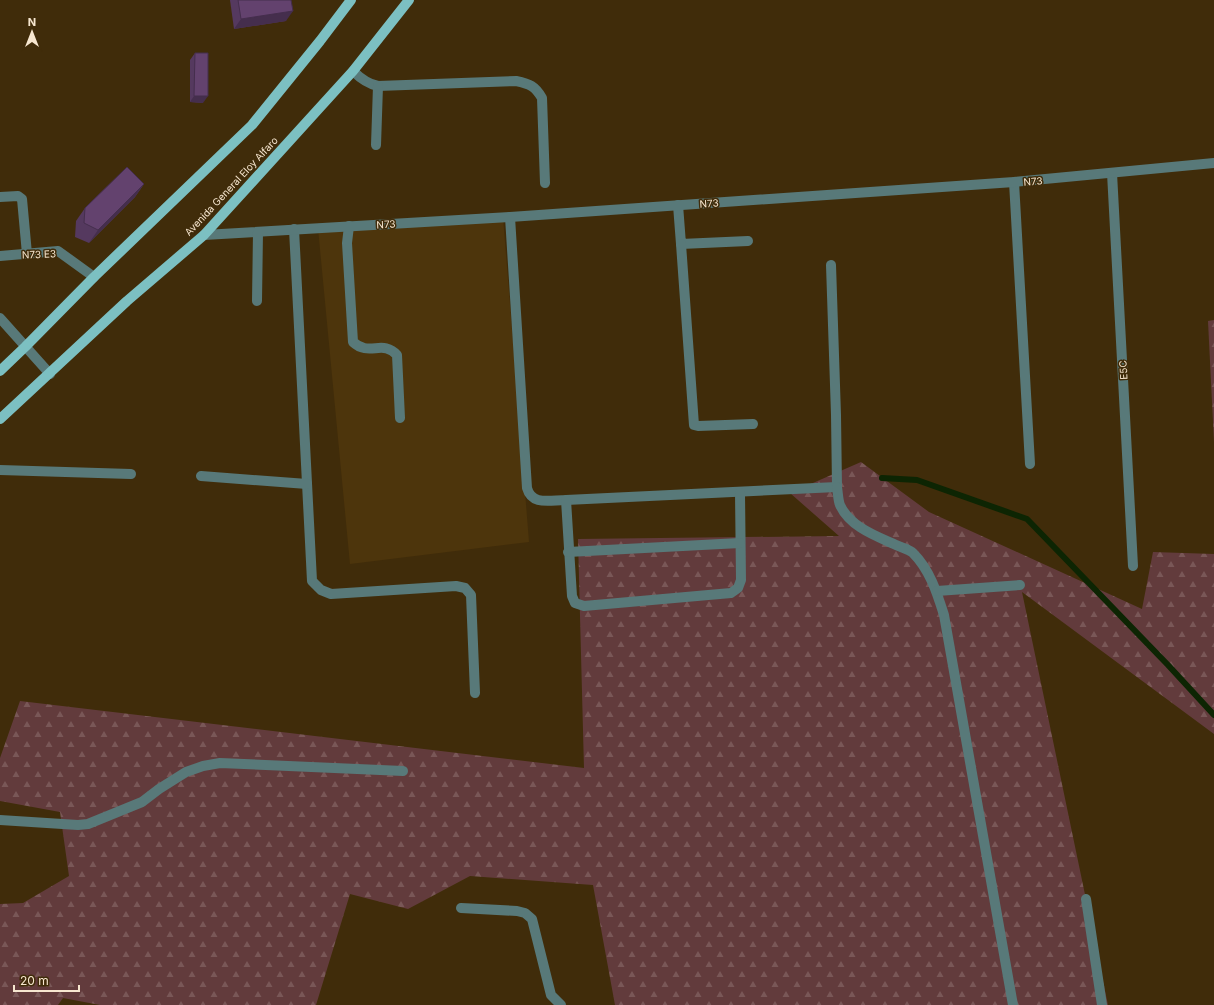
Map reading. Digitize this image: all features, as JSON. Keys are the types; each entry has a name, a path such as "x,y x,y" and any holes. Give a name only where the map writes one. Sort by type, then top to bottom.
{"main road":[{"path":"0,371 26,347 94,277 252,125 351,0"},
{"name":"Avenida General Eloy Alfaro","path":"0,419 127,301 204,235 353,71 409,0"}],"street":[{"path":"353,71 362,79 378,86 516,81 527,83 536,88 542,98 545,183"},
{"path":"376,145 378,86"},
{"name":"N73","path":"204,235 510,217 1014,182 1214,163"},
{"name":"E5C","path":"1112,173 1133,566"},
{"path":"1014,182 1030,464"},
{"path":"0,197 18,196 22,199 26,254"},
{"path":"678,205 694,424 698,426 753,424"},
{"path":"510,217 527,488 529,496 536,500 566,500 740,493 837,487"},
{"path":"349,226 347,243 353,342 357,346 364,349 387,348 394,351 397,355 400,418"},
{"path":"294,229 312,582 321,590 331,594 456,586 465,588 471,595 475,693"},
{"path":"257,301 258,232"},
{"path":"681,244 748,241"},
{"name":"N73 E3","path":"0,256 58,251 94,277"},
{"path":"831,265 837,487 840,504 845,514 854,523 863,529 911,552 923,565 936,591 944,615 1013,1005"},
{"path":"0,318 50,374"},
{"path":"0,470 131,474"},
{"path":"201,476 307,484"},
{"path":"566,500 568,552 572,596 575,603 584,606 731,593 738,588 741,580 740,493"},
{"path":"568,552 740,543"},
{"path":"936,591 1020,585"},
{"path":"0,820 78,825 88,824 142,802 186,772 202,766 220,763 403,771"},
{"path":"1086,899 1102,1005"},
{"path":"461,908 517,911 525,913 532,919 551,994 561,1005"}],"shaded area":[{"path":"503,217 529,542 350,564 318,228"}],"green space":[{"path":"1214,320 1214,442 1208,321"},
{"path":"861,462 929,512 1142,609 1153,552 1214,554 1214,734 1022,592 1108,1005 615,1005 593,885 470,876 408,909 350,894 316,1005 100,1005 63,998 58,1005 0,1005 0,904 23,903 69,876 60,812 0,801 0,758 20,701 584,768 578,539 839,536 790,493"}],"building":[{"path":"238,0 291,0 293,11 241,19"},
{"path":"195,53 208,53 208,96 194,96"},
{"path":"127,167 144,184 98,230 84,223 85,208"}],"waterway":[{"path":"882,478 917,480 1027,519 1168,665 1214,715"}]}
